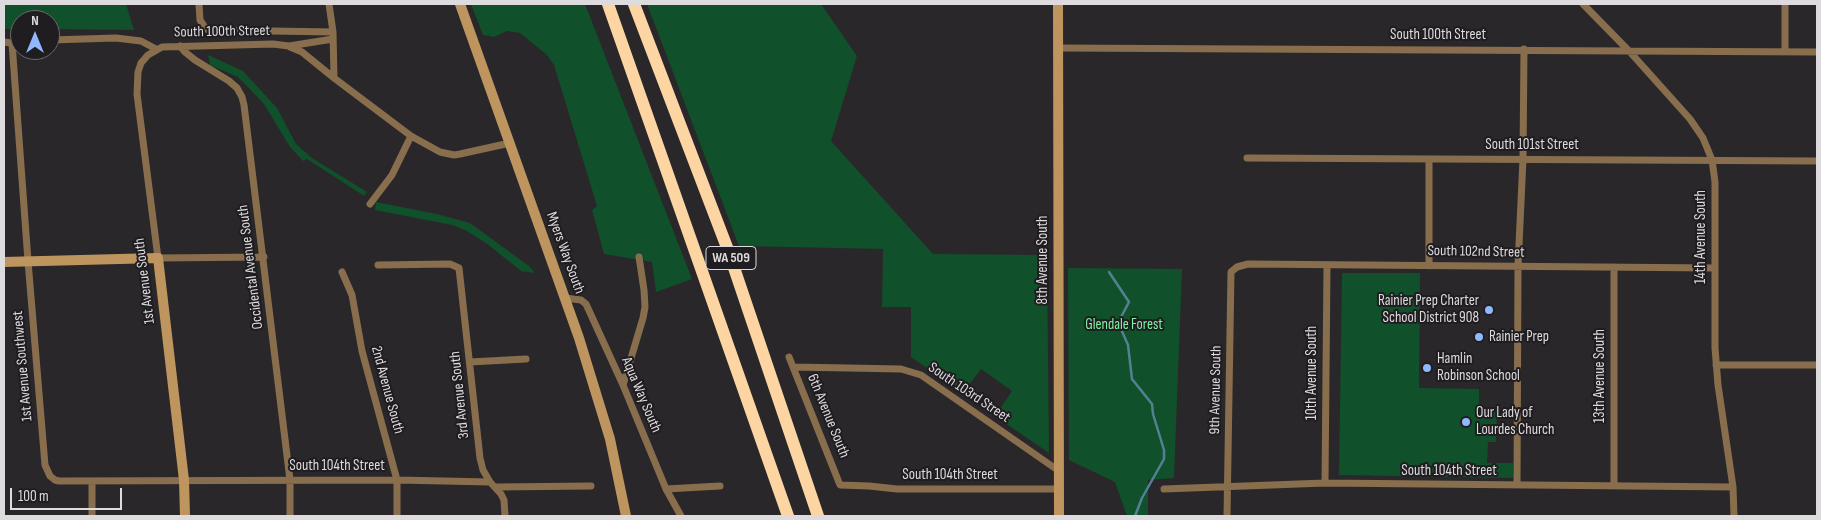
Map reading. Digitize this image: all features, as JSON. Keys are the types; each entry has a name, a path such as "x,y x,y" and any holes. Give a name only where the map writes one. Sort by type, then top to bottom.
{"highway":[{"name":"WA 509","path":"608,4 788,516"},
{"name":"WA 509","path":"634,4 728,250 818,516"}],"street":[{"name":"South 100th Street","path":"199,4 200,20 206,28 217,31 333,36"},
{"path":"329,4 333,36 334,78 411,136 440,152 454,155 510,143"},
{"name":"Myers Way South","path":"460,4 565,298 607,430 626,516"},
{"name":"8th Avenue South","path":"1058,4 1059,516"},
{"name":"14th Avenue South","path":"1584,4 1630,52 1696,128 1708,148 1712,160 1715,182 1716,268 1714,326 1716,365 1733,487 1734,516"},
{"path":"1785,4 1785,51"},
{"name":"South 100th Street","path":"289,46 333,36"},
{"path":"60,40 116,38 142,41 156,49"},
{"name":"South 100th Street","path":"156,49 180,46 273,44 289,46 302,52 334,78"},
{"name":"Occidental Avenue South","path":"180,46 195,60 229,81 242,97 264,257 290,480 290,516"},
{"name":"South 100th Street","path":"1058,48 1817,52"},
{"name":"1st Avenue South","path":"156,49 141,63 136,86 184,480 185,516"},
{"path":"1518,485 1518,266 1523,159 1524,49"},
{"name":"1st Avenue Southwest","path":"17,60 28,261 45,465 50,476"},
{"path":"370,204 392,175 411,136"},
{"name":"South 101st Street","path":"1247,158 1817,161"},
{"path":"1429,159 1429,266"},
{"path":"4,262 264,257"},
{"path":"623,385 645,307 639,257"},
{"name":"3rd Avenue South","path":"378,265 450,264 455,265 460,270 480,458 483,470 504,500 505,516"},
{"name":"South 102nd Street","path":"1237,267 1243,264 1716,268"},
{"name":"10th Avenue South","path":"1325,482 1327,265"},
{"name":"9th Avenue South","path":"1227,516 1232,272 1237,267"},
{"name":"13th Avenue South","path":"1614,267 1614,486"},
{"name":"2nd Avenue South","path":"342,272 352,295 362,351 397,480 397,516"},
{"name":"Aqua Way South","path":"565,298 581,300 586,304 623,385 666,489 681,516"},
{"name":"6th Avenue South","path":"790,358 840,485"},
{"path":"470,362 526,359"},
{"path":"1716,365 1817,365"},
{"name":"South 103rd Street","path":"794,367 901,369 921,375 1059,471"},
{"name":"South 104th Street","path":"50,476 60,481 397,480 490,482"},
{"path":"92,480 92,516"},
{"name":"South 104th Street","path":"1164,489 1325,482 1733,487"},
{"name":"South 104th Street","path":"840,485 898,489 1059,489"},
{"path":"496,487 591,486"},
{"path":"666,489 720,486"}],"green space":[{"path":"4,4 126,4 134,30 60,29 60,10 10,10 10,29 4,29"},
{"path":"471,4 585,4 692,279 656,292 652,262 604,254 592,210 597,206 554,65 547,55 520,33 507,31 494,37 483,35"},
{"path":"647,4 821,4 857,56 831,141 933,254 1047,255 1049,453 995,416 1012,391 981,369 963,393 911,357 911,307 882,307 883,249 739,246"},
{"path":"208,55 243,71 277,108 296,144 312,158 367,192 364,196 307,159 303,161 290,147 264,104 238,77 210,65"},
{"path":"376,202 437,214 470,223 529,266 535,273 521,271 486,243 465,230 452,225 375,210"},
{"name":"Glendale Forest","path":"1068,268 1182,269 1174,478 1148,480 1148,516 1127,516 1115,482 1069,460"},
{"name":"Hamlin Robinson School","path":"1342,273 1420,273 1419,388 1479,389 1479,410 1497,410 1496,442 1488,442 1487,463 1513,463 1513,478 1339,475"}],"waterway":[{"path":"1109,272 1129,302 1120,319 1121,329 1128,345 1132,379 1152,404 1153,414 1164,450 1164,459 1142,498 1135,516"}],"place":[{"name":"Rainier Prep Charter School District 908","path":"1489,310"},
{"name":"Rainier Prep","path":"1479,337"},
{"name":"Hamlin Robinson School","path":"1427,368"},
{"name":"Our Lady of Lourdes Church","path":"1466,422"}]}
